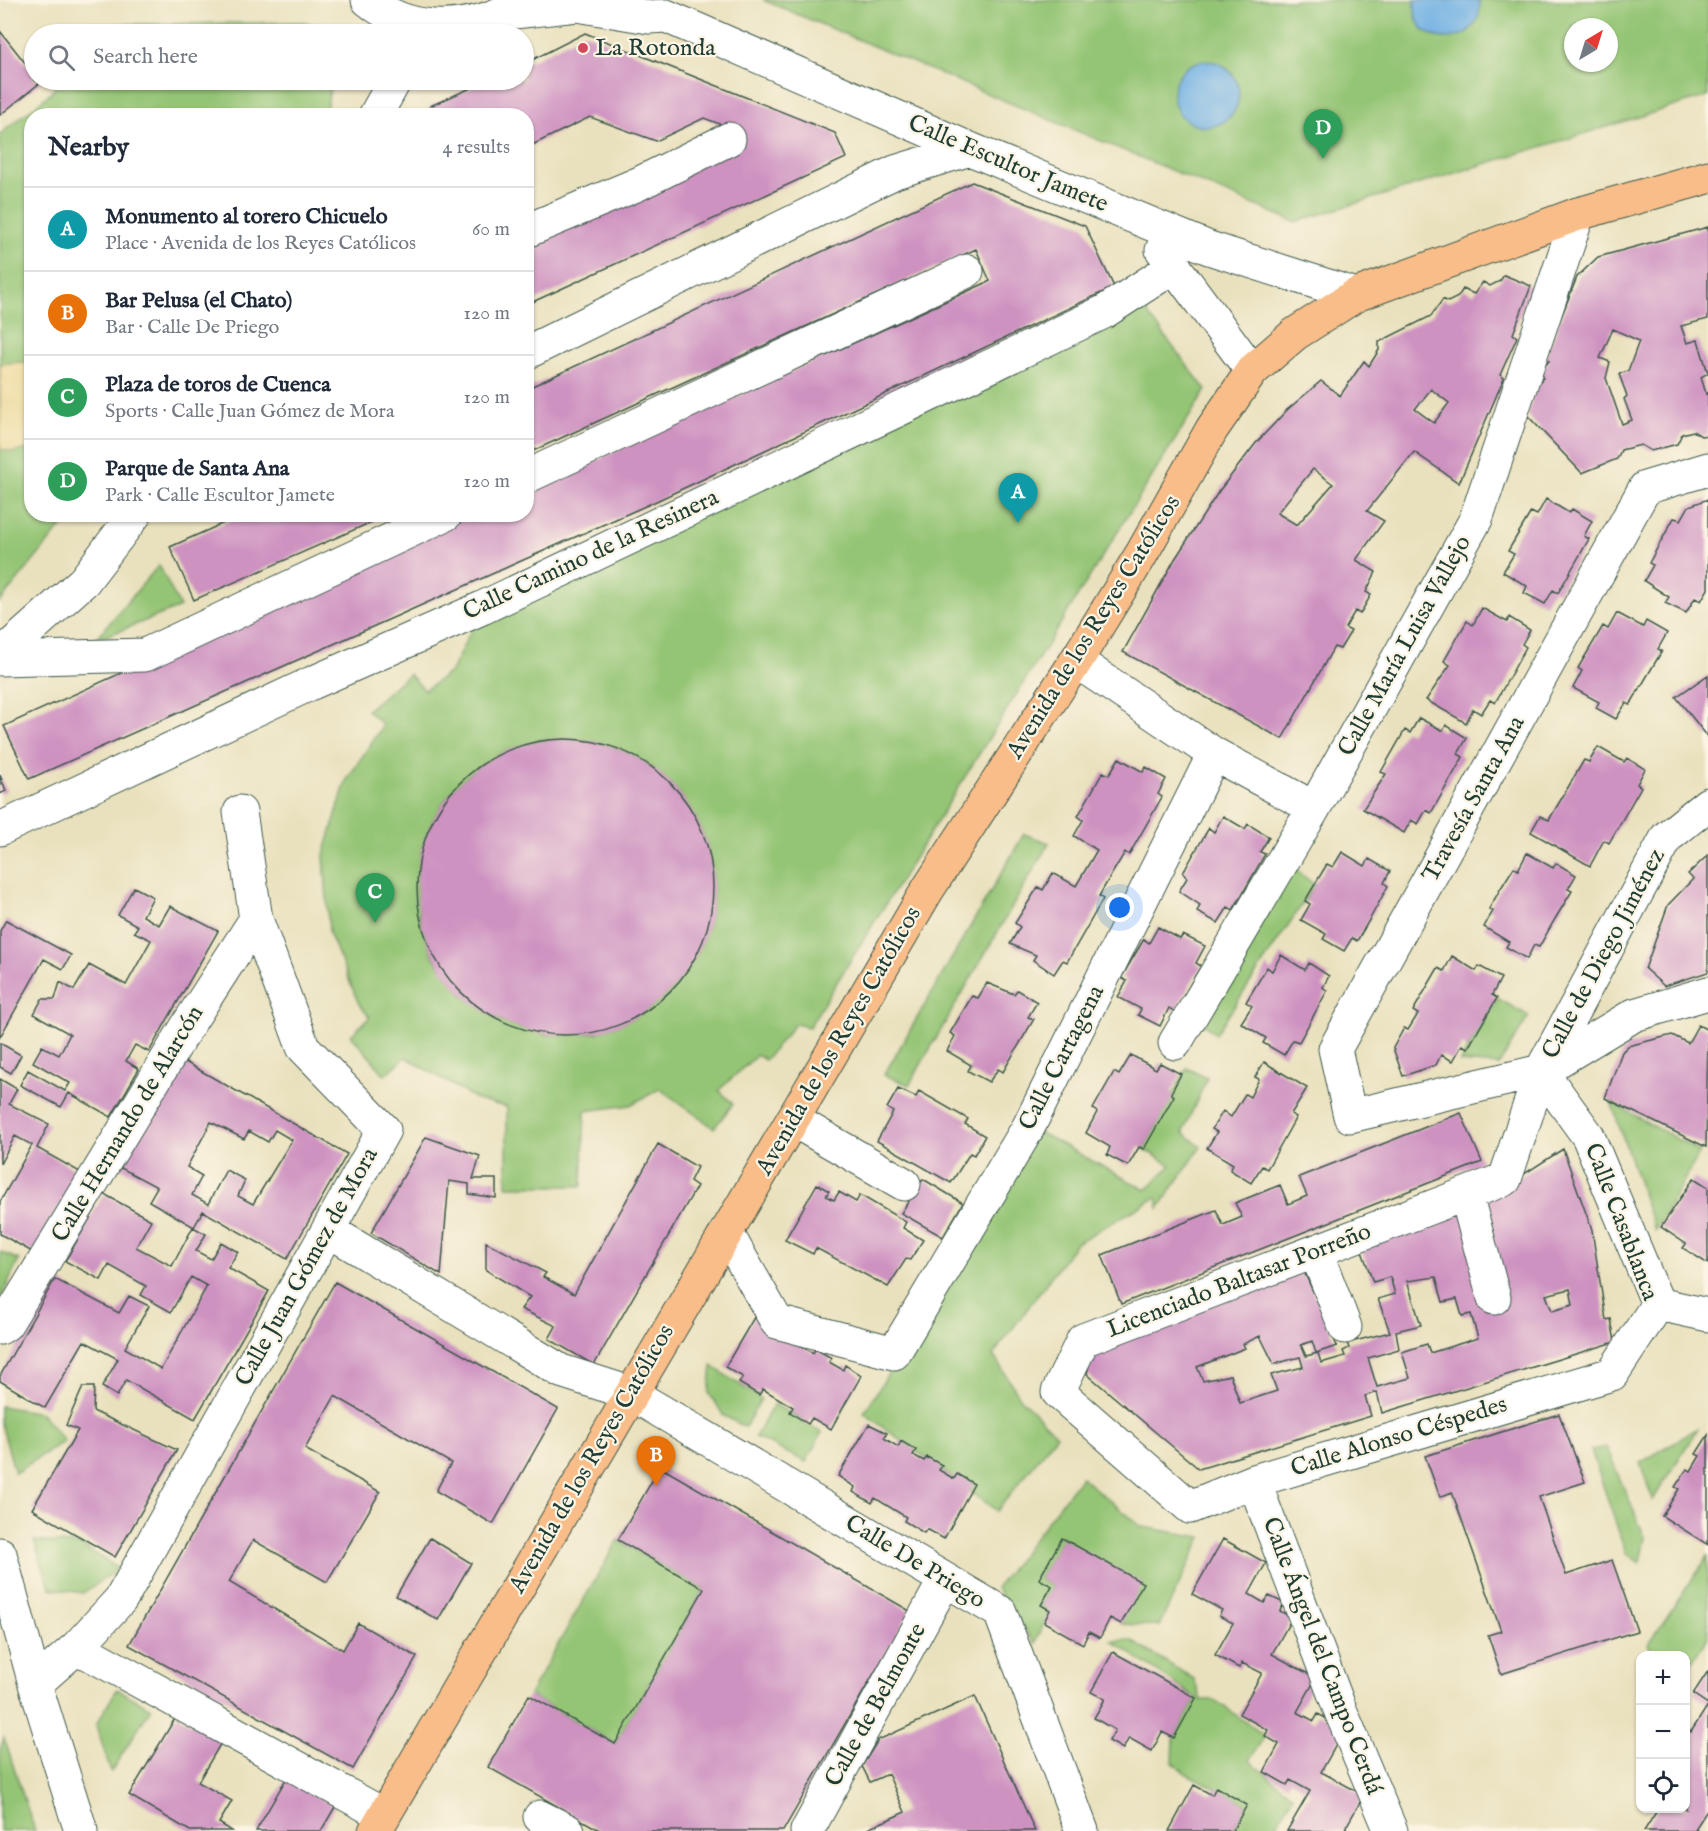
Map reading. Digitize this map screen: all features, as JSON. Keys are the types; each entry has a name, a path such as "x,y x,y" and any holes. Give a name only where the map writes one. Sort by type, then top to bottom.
{"main road":[{"name":"Avenida de los Reyes Católicos","path":"380,1823 630,1393 928,889 1076,661 1141,555 1212,429 1252,371 1295,334 1356,295 1578,214 1708,177"}],"street":[{"name":"Calle Escultor Jamete","path":"471,24 487,20 515,6 577,5 649,17 660,8 970,149 1209,248 1356,295"},
{"name":"Calle Escultor Jamete","path":"372,13 418,24"},
{"path":"534,228 638,184 729,139"},
{"path":"534,349 895,172 970,149"},
{"name":"Calle María Luisa Vallejo","path":"1175,1043 1314,808 1476,519 1578,214"},
{"path":"1137,218 1252,371"},
{"name":"Calle Camino de la Resinera","path":"0,829 301,688 482,608 1094,317 1175,266"},
{"path":"534,473 967,271"},
{"name":"Travesía Santa Ana","path":"1350,1116 1335,1049 1645,488 1708,469"},
{"path":"0,658 84,581 129,522"},
{"path":"0,658 145,655 429,522"},
{"path":"1076,661 1214,754 1314,808"},
{"name":"Calle Cartagena","path":"726,1232 777,1322 894,1353 1028,1128 1214,754"},
{"name":"Calle de Diego Jiménez","path":"1350,1116 1541,1071 1667,837 1708,804"},
{"name":"Calle Juan Gómez de Mora","path":"35,1684 77,1647 121,1599 384,1130 303,1047 256,919 240,812"},
{"name":"Calle Hernando de Alarcón","path":"0,1328 6,1324 189,1023 256,919"},
{"path":"1541,1071 1634,1015 1708,993"},
{"name":"Licenciado Baltasar Porreño","path":"1190,1507 1058,1392 1083,1340 1505,1179 1541,1071"},
{"name":"Calle Casablanca","path":"1541,1071 1588,1136 1658,1304 1612,1374"},
{"path":"793,1120 904,1184"},
{"path":"1466,1194 1494,1298"},
{"name":"Calle De Priego","path":"328,1230 561,1371 630,1393 999,1612 1082,1831"},
{"path":"1316,1252 1345,1327"},
{"path":"1658,1304 1708,1315"},
{"name":"Calle Alonso Céspedes","path":"1190,1507 1254,1481 1612,1374"},
{"name":"Calle Ángel del Campo Cerdá","path":"1254,1481 1341,1712 1391,1831"},
{"path":"0,1554 11,1634 35,1684 81,1831"},
{"name":"Calle de Belmonte","path":"807,1831 945,1580"},
{"path":"77,1647 380,1823"}],"green space":[{"path":"763,0 1708,0 1708,96 1295,222"},
{"path":"305,22 311,24 154,24"},
{"path":"53,90 330,90 326,108 32,108"},
{"path":"24,115 24,522 65,522 0,602 0,134"},
{"path":"1142,306 1206,390 809,1027 795,1024 765,1060 757,1055 719,1090 733,1104 714,1128 660,1089 630,1105 585,1111 582,1186 507,1186 507,1107 477,1100 406,1057 385,1075 351,1035 370,1017 359,1004 329,932 324,855 346,781 383,725 367,710 409,674 425,690 451,671 482,608","holes":["539,740 586,740 635,756 598,1033 546,1035 502,1022 463,995 434,958 418,914 495,756"]},
{"path":"159,565 180,607 94,641"},
{"path":"1024,834 1049,843 909,1085 884,1075"},
{"path":"1293,868 1315,885 1216,1034 1199,1020"},
{"path":"1497,998 1529,1016 1499,1065 1460,1062"},
{"path":"1187,1068 1207,1078 1183,1132 1201,1147 1159,1208 1157,1197 1076,1243 993,1355 1021,1399 1057,1435 997,1511 864,1413 1037,1131 1146,1190 1171,1165 1144,1149"},
{"path":"1611,1102 1700,1152 1655,1231"},
{"path":"0,1252 19,1260 0,1300"},
{"path":"712,1366 761,1399 745,1427 724,1416 709,1393"},
{"path":"774,1404 822,1432 806,1462 755,1437"},
{"path":"0,1406 41,1413 64,1441 15,1473 0,1420"},
{"path":"1698,1428 1653,1500 1640,1463"},
{"path":"1606,1447 1645,1537 1640,1563 1626,1553 1591,1450"},
{"path":"1081,1477 1142,1527 1202,1537 1159,1626 1121,1624 1062,1539 1039,1579 1052,1586 1041,1605 1050,1610 1035,1644 996,1588"},
{"path":"618,1540 704,1589 615,1744 529,1695"},
{"path":"34,1541 81,1545 119,1569 83,1593 50,1588"},
{"path":"1708,1556 1708,1637 1690,1665 1690,1651 1652,1651 1648,1645"},
{"path":"1130,1640 1194,1679 1201,1700 1215,1700 1265,1736 1249,1760 1293,1796 1276,1824 1286,1831 1232,1831 1247,1804 1187,1774 1173,1763 1174,1738 1196,1698 1112,1641"},
{"path":"117,1689 151,1708 111,1772 96,1725"},
{"path":"4,1738 35,1831 0,1831 0,1749"}],"sand":[{"path":"24,363 24,450 13,452 0,449 0,364"},
{"path":"565,739 594,742 635,757 659,773 679,793 695,817 706,844 713,887 710,916 695,957 679,981 659,1001 635,1017 608,1028 565,1035 536,1032 495,1017 471,1001 451,981 435,957 424,930 417,887 420,858 435,817 451,793 471,773 495,757 522,746"}],"water":[{"path":"1415,0 1479,0 1479,16 1472,28 1461,35 1448,38 1435,36 1423,29 1416,17"},
{"path":"1206,61 1219,64 1229,71 1236,81 1239,94 1236,107 1229,117 1219,124 1206,127 1193,124 1183,117 1176,107 1173,94 1176,81 1183,71 1193,64"}],"building":[{"path":"0,31 24,61 24,90 31,90 0,115"},
{"path":"585,33 835,133 846,158 534,301 534,235 733,129 704,118 656,141 590,117 534,144 534,108 429,108 466,90 534,90 534,59"},
{"path":"972,182 1085,226 1114,287 652,503 29,779 4,726 455,522 534,522 534,488 990,281 976,249 534,450 534,385"},
{"path":"1708,227 1708,319 1681,326 1687,343 1698,340 1708,373 1701,377 1706,394 1708,393 1708,435 1701,436 1693,431 1682,434 1677,444 1651,451 1641,445 1621,450 1617,459 1582,473 1527,415 1537,384 1543,378 1540,375 1542,367 1549,361 1545,358 1577,277 1598,257","holes":["1613,329 1639,341 1628,371 1619,374 1627,396 1624,399 1632,420 1622,424 1606,378 1610,362 1600,358"]},
{"path":"1504,275 1531,286 1513,334 1517,337 1500,375 1504,378 1459,483 1414,452 1367,511 1384,521 1356,560 1376,572 1366,592 1371,595 1360,614 1355,611 1345,628 1351,631 1340,649 1334,647 1282,739 1123,652 1175,559 1219,491 1256,443 1287,410 1321,381 1340,396 1364,361 1369,366 1379,350 1379,342 1431,316 1443,299 1448,302 1458,297 1463,289 1474,294 1483,282 1490,286 1500,281","holes":["1431,389 1449,403 1434,423 1415,409","1313,469 1333,484 1297,525 1277,513"]},
{"path":"1546,499 1569,513 1572,509 1592,521 1584,536 1589,539 1558,593 1553,590 1545,604 1524,593 1527,586 1503,572 1514,554 1508,551 1518,534 1531,512 1537,515"},
{"path":"1708,499 1708,589 1701,601 1695,598 1686,613 1665,603 1669,597 1644,581 1653,565 1649,563 1674,518 1681,520 1689,506"},
{"path":"226,522 372,522 194,600 170,547"},
{"path":"1482,608 1507,622 1509,617 1530,630 1522,644 1526,647 1495,703 1490,700 1481,714 1473,709 1466,723 1426,700 1450,665 1444,661 1467,621 1473,625"},
{"path":"1617,613 1643,627 1646,621 1667,633 1658,649 1662,651 1630,705 1626,703 1616,719 1596,708 1599,702 1573,688 1582,671 1578,668 1603,626 1608,629"},
{"path":"1708,675 1708,737 1676,697"},
{"path":"1419,718 1443,731 1446,725 1467,738 1458,754 1463,757 1431,813 1426,810 1418,824 1411,820 1404,833 1363,809 1386,774 1381,772 1405,730 1410,733"},
{"path":"565,739 594,742 635,757 659,773 679,793 695,817 706,844 713,887 710,916 695,957 679,981 659,1001 635,1017 608,1028 565,1035 536,1032 495,1017 471,1001 451,981 435,957 424,930 417,887 420,858 435,817 451,793 471,773 495,757 522,746"},
{"path":"1598,747 1624,762 1627,758 1645,769 1637,784 1641,787 1609,843 1604,840 1590,866 1531,832 1540,816 1549,820 1584,760 1589,762"},
{"path":"1119,758 1143,772 1146,767 1166,779 1158,794 1162,797 1129,855 1125,852 1099,896 1103,899 1067,962 1063,960 1054,974 1033,960 1036,955 1010,944 1020,927 1015,923 1038,887 1043,890 1053,873 1076,886 1097,850 1074,836 1083,820 1078,816 1103,772 1109,775"},
{"path":"0,775 6,791 0,794"},
{"path":"1223,816 1245,829 1248,824 1269,837 1260,852 1265,854 1233,910 1228,907 1218,923 1197,912 1200,905 1179,891 1187,878 1183,873 1196,850 1209,828 1214,832"},
{"path":"1342,852 1365,866 1369,859 1390,871 1384,883 1388,886 1371,917 1357,941 1352,938 1344,951 1323,939 1326,934 1301,920 1310,904 1305,901 1327,864 1333,867"},
{"path":"1527,853 1553,868 1556,863 1576,875 1568,889 1572,891 1539,947 1534,945 1527,959 1506,947 1509,942 1484,927 1493,911 1489,909 1501,888 1514,867 1518,870"},
{"path":"1708,855 1708,972 1664,986 1645,969 1668,905 1693,879 1688,874"},
{"path":"134,887 153,897 143,916 159,925 170,906 218,931 149,1052 135,1045 126,1061 139,1069 111,1117 69,1093 61,1107 20,1085 28,1070 65,1091 70,1083 33,1062 42,1046 59,1055 70,1034 34,1014 42,999 55,999 60,982 74,990 89,965 126,985 151,940 134,932 138,926 118,915"},
{"path":"6,920 71,955 63,969 44,959 0,1037 0,931"},
{"path":"1158,927 1180,939 1183,935 1205,946 1196,963 1201,966 1175,1012 1169,1008 1160,1026 1138,1015 1141,1009 1118,997 1127,981 1121,978 1144,939 1149,943"},
{"path":"1281,955 1305,970 1309,963 1329,976 1323,987 1327,991 1299,1042 1293,1040 1284,1055 1263,1043 1266,1038 1241,1023 1252,1006 1246,1002 1267,967 1272,971"},
{"path":"1452,956 1476,971 1479,966 1501,978 1492,995 1497,998 1468,1048 1462,1045 1453,1061 1441,1055 1436,1065 1403,1076 1393,1048 1404,1028 1408,1030 1418,1014 1413,1011 1438,968 1444,971"},
{"path":"987,983 1014,994 1017,990 1037,1002 1028,1017 1034,1019 1003,1072 998,1069 989,1082 968,1071 971,1065 947,1051 955,1036 950,1033 972,996 978,998"},
{"path":"1698,1025 1708,1030 1706,1147 1605,1098 1622,1052 1628,1046 1672,1035 1688,1043"},
{"path":"0,1043 21,1055 11,1073 0,1067"},
{"path":"1131,1055 1156,1069 1160,1063 1181,1074 1171,1093 1174,1096 1144,1149 1139,1147 1128,1166 1107,1155 1110,1147 1086,1133 1097,1112 1093,1109 1114,1072 1119,1075"},
{"path":"180,1059 347,1154 287,1259 203,1211 194,1227 149,1201 157,1187 119,1167","holes":["211,1122 244,1139 249,1131 268,1142 275,1130 292,1140 253,1204 238,1196 245,1180 226,1170 208,1204 192,1195 202,1176 187,1167"]},
{"path":"1264,1062 1307,1088 1291,1114 1296,1117 1267,1169 1262,1166 1251,1183 1230,1170 1233,1164 1207,1148 1217,1132 1212,1129 1223,1111 1231,1117 1245,1094 1250,1097 1259,1079 1255,1077"},
{"path":"0,1079 17,1089 9,1104 49,1124 37,1148 80,1172 34,1253 0,1234 0,1202 32,1145 15,1136 0,1164"},
{"path":"898,1089 916,1097 919,1091 968,1119 965,1124 985,1136 974,1155 970,1153 951,1183 877,1141 893,1112 887,1108"},
{"path":"1461,1113 1482,1162 1121,1304 1102,1255 1216,1210 1223,1225 1242,1217 1235,1203 1280,1185 1288,1204 1307,1196 1299,1177"},
{"path":"426,1137 480,1156 473,1179 496,1179 496,1198 469,1194 469,1184 449,1181 441,1275 371,1233"},
{"path":"658,1144 697,1167 690,1181 697,1186 594,1365 549,1339 556,1326 521,1309 530,1297 486,1270 486,1242 546,1273 543,1277 574,1294"},
{"path":"1563,1149 1592,1230 1606,1320 1611,1319 1615,1342 1382,1413 1377,1392 1365,1396 1371,1416 1199,1469 1087,1374 1093,1349 1303,1269 1337,1346 1316,1353 1312,1341 1301,1345 1306,1356 1318,1353 1321,1363 1345,1356 1343,1351 1349,1348 1347,1343 1390,1332 1378,1299 1395,1294 1390,1277 1373,1282 1359,1243 1515,1180","holes":["1436,1277 1443,1302 1457,1299 1462,1316 1471,1314 1478,1338 1430,1353 1427,1344 1402,1352 1410,1378 1377,1387 1368,1358 1399,1349 1396,1331 1421,1325 1407,1281","1570,1289 1573,1305 1552,1311 1546,1295","1260,1336 1274,1364 1300,1357 1303,1367 1271,1375 1277,1391 1240,1403 1230,1375 1203,1381 1197,1367 1245,1348 1243,1344"]},
{"path":"1694,1178 1708,1187 1708,1264 1683,1248 1686,1244 1661,1227"},
{"path":"923,1179 963,1203 943,1237 901,1213"},
{"path":"817,1184 829,1191 826,1196 834,1200 839,1192 856,1202 860,1195 906,1222 903,1228 923,1240 910,1260 906,1259 888,1287 816,1248 813,1254 785,1240"},
{"path":"104,1194 151,1220 136,1247 172,1266 193,1227 206,1234 196,1251 211,1259 221,1242 238,1252 228,1268 269,1291 195,1419 126,1380 117,1396 102,1387 118,1359 84,1341 45,1408 0,1381 0,1376 55,1279 119,1313 129,1296 149,1306 125,1348 161,1369 207,1286 191,1277 171,1312 141,1295 146,1286 109,1265 101,1280 65,1261"},
{"path":"335,1282 558,1409 493,1524 436,1491 451,1463 335,1396 305,1449 380,1492 327,1582 253,1540 229,1582 343,1650 358,1623 417,1657 353,1769 129,1645"},
{"path":"756,1314 804,1341 801,1346 813,1353 815,1349 832,1358 829,1362 843,1370 845,1365 861,1376 831,1429 812,1418 808,1424 790,1412 793,1407 763,1389 759,1395 739,1383 743,1377 725,1367"},
{"path":"83,1387 94,1387 93,1411 177,1450 115,1557 32,1509 78,1430 66,1425"},
{"path":"1559,1414 1585,1482 1539,1497 1566,1575 1612,1560 1637,1631 1501,1674 1488,1635 1501,1631 1452,1492 1440,1497 1425,1456"},
{"path":"869,1424 887,1433 884,1438 898,1447 901,1441 916,1450 913,1455 924,1461 927,1457 942,1465 939,1470 954,1479 957,1474 974,1484 944,1539 927,1529 924,1533 904,1521 906,1517 875,1498 872,1503 853,1492 855,1487 838,1476"},
{"path":"1708,1435 1708,1545 1662,1516 1679,1489 1675,1487 1687,1469 1691,1471 1700,1456 1696,1454"},
{"path":"660,1467 910,1611 783,1831 601,1831 488,1767 529,1695 615,1744 704,1589 618,1540"},
{"path":"430,1538 471,1563 438,1620 396,1596"},
{"path":"1062,1538 1143,1583 1121,1624 1110,1618 1100,1638 1089,1632 1083,1644 1044,1622 1050,1610 1041,1605 1052,1586 1039,1579"},
{"path":"1223,1539 1266,1563 1249,1594 1264,1603 1269,1596 1284,1603 1280,1611 1292,1618 1272,1654 1316,1678 1297,1712 1314,1721 1318,1714 1335,1723 1341,1736 1321,1772 1364,1795 1345,1829 1349,1831 1287,1831 1310,1791 1290,1780 1287,1785 1264,1772 1279,1744 1265,1736 1268,1730 1239,1714 1262,1673 1242,1663 1239,1668 1215,1655 1233,1623 1219,1616 1222,1610 1192,1594"},
{"path":"1113,1652 1196,1698 1174,1738 1162,1732 1152,1751 1129,1738 1123,1749 1109,1741 1115,1730 1094,1718 1105,1699 1091,1692"},
{"path":"1708,1671 1708,1704 1693,1694"},
{"path":"975,1696 1035,1831 863,1831 905,1812 888,1774 870,1782 862,1766 878,1740"},
{"path":"1708,1705 1708,1809 1695,1829 1698,1831 1644,1831 1655,1813 1690,1813 1691,1732"},
{"path":"177,1715 222,1741 198,1782 232,1801 219,1823 232,1831 190,1831 129,1795"},
{"path":"286,1779 335,1807 321,1831 256,1831"},
{"path":"1194,1785 1212,1795 1216,1787 1247,1805 1232,1831 1169,1831"}],"place":[{"name":"La Rotonda","path":"583,48"},
{"name":"Parque de Santa Ana","path":"1323,159"},
{"name":"Monumento al torero Chicuelo","path":"1018,523"},
{"name":"Plaza de toros de Cuenca","path":"375,923"},
{"name":"Bar Pelusa (el Chato)","path":"656,1486"}]}
